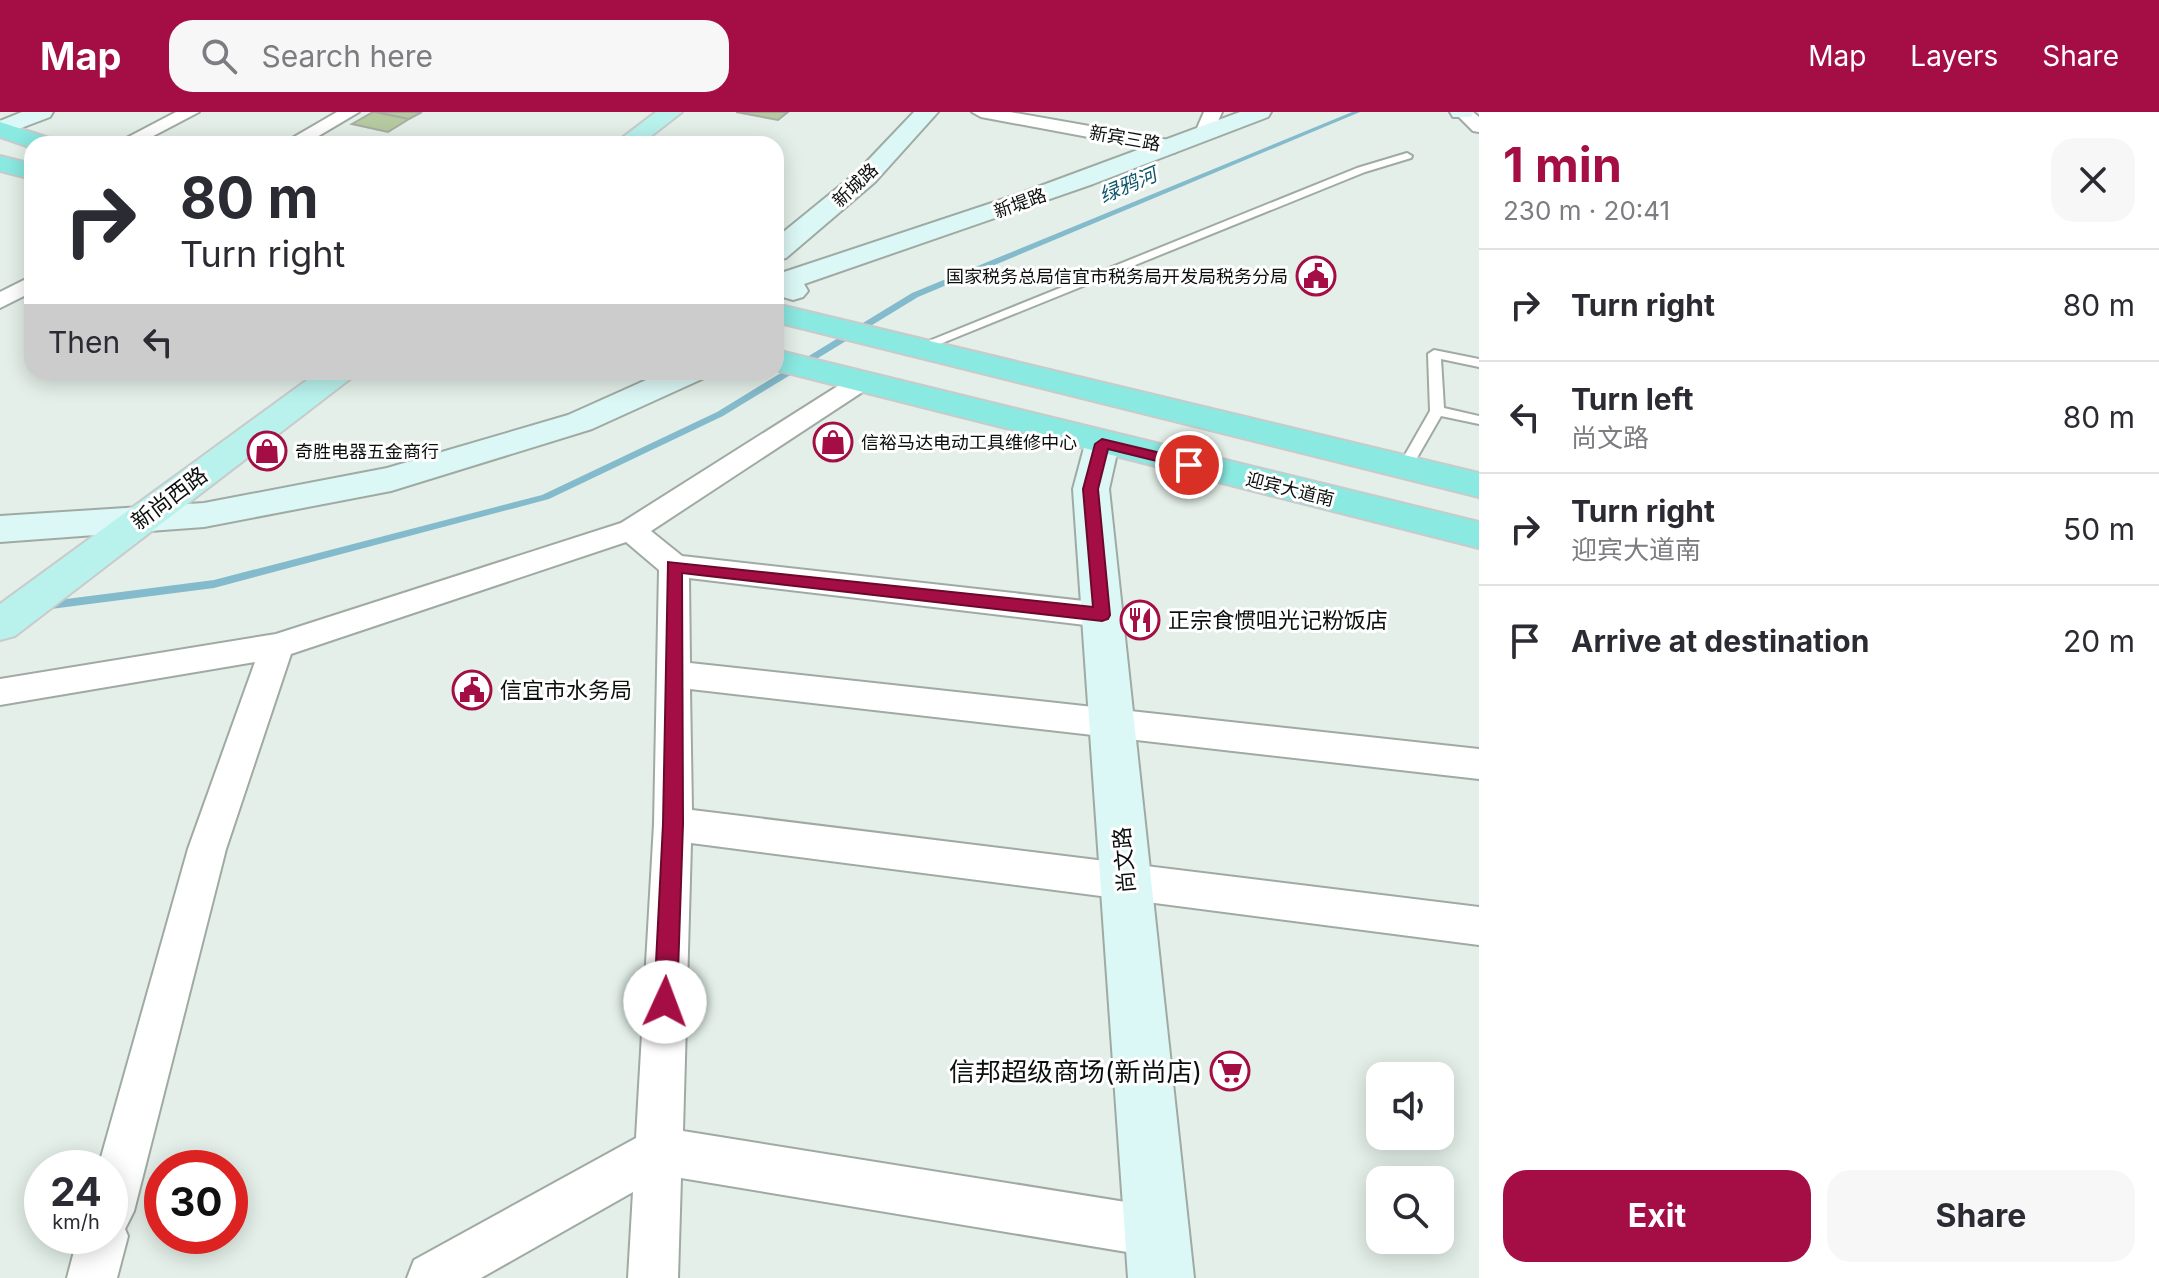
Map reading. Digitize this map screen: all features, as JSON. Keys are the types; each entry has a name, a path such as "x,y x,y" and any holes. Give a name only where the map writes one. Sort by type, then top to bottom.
{"highway":[{"path":"1,129 24,137"},
{"path":"0,163 24,170"},
{"path":"791,302 907,347 1479,485"},
{"name":"迎宾大道南","path":"784,362 1102,444 1479,535"}],"main road":[{"path":"1,129 42,112"},
{"path":"623,136 657,112"},
{"path":"637,136 671,112"},
{"name":"新城路","path":"784,245 866,177 927,112"},
{"name":"新堤路","path":"791,302 788,280 953,226 1162,145 1213,119 1260,112"},
{"name":"新堤路","path":"784,263 1162,145"},
{"name":"新尚西路","path":"0,590 87,538 290,380"},
{"name":"新尚西路","path":"141,519 328,380"},
{"path":"0,529 87,538 141,519 204,515 391,479 580,422 673,380"},
{"name":"尚文路","path":"1102,444 1091,489 1162,1266"},
{"name":"新尚西路","path":"0,625 87,538"}],"street":[{"path":"140,136 190,112"},
{"path":"306,136 350,112"},
{"name":"新宾三路","path":"981,112 1070,120 1162,145"},
{"path":"1462,112 1479,127"},
{"path":"0,301 24,288"},
{"path":"0,692 277,646 631,530 856,381"},
{"path":"631,530 674,566 1102,615"},
{"path":"653,1278 673,824 674,566"},
{"path":"126,1150 207,849 277,646"},
{"path":"673,674 1479,764"},
{"path":"673,824 1479,926"},
{"path":"432,1278 659,1151 1162,1266"},
{"path":"92,1278 98,1254"}],"lane":[{"path":"907,347 1361,170 1407,156"},
{"path":"1405,467 1437,411 1434,354 1479,363"},
{"path":"1437,411 1479,420"}],"building":[{"path":"373,112 409,119 388,132 352,124"},
{"path":"376,112 422,112 409,119"},
{"path":"736,112 788,112 778,120"}],"waterway":[{"name":"绿鸦河","path":"784,375 915,295 1357,112"},
{"path":"43,606 214,584 545,497 720,414 776,380"}],"place":[{"name":"国家税务总局信宜市税务局开发局税务分局","path":"1316,276"},
{"name":"信裕马达电动工具维修中心","path":"833,442"},
{"name":"奇胜电器五金商行","path":"267,451"},
{"name":"正宗食惯咀光记粉饭店","path":"1140,620"},
{"name":"信宜市水务局","path":"472,690"},
{"name":"信邦超级商场(新尚店)","path":"1230,1071"}],"route":[{"path":"665,1002 673,824 674,566 1102,615 1091,489 1102,444 1189,465"}]}
